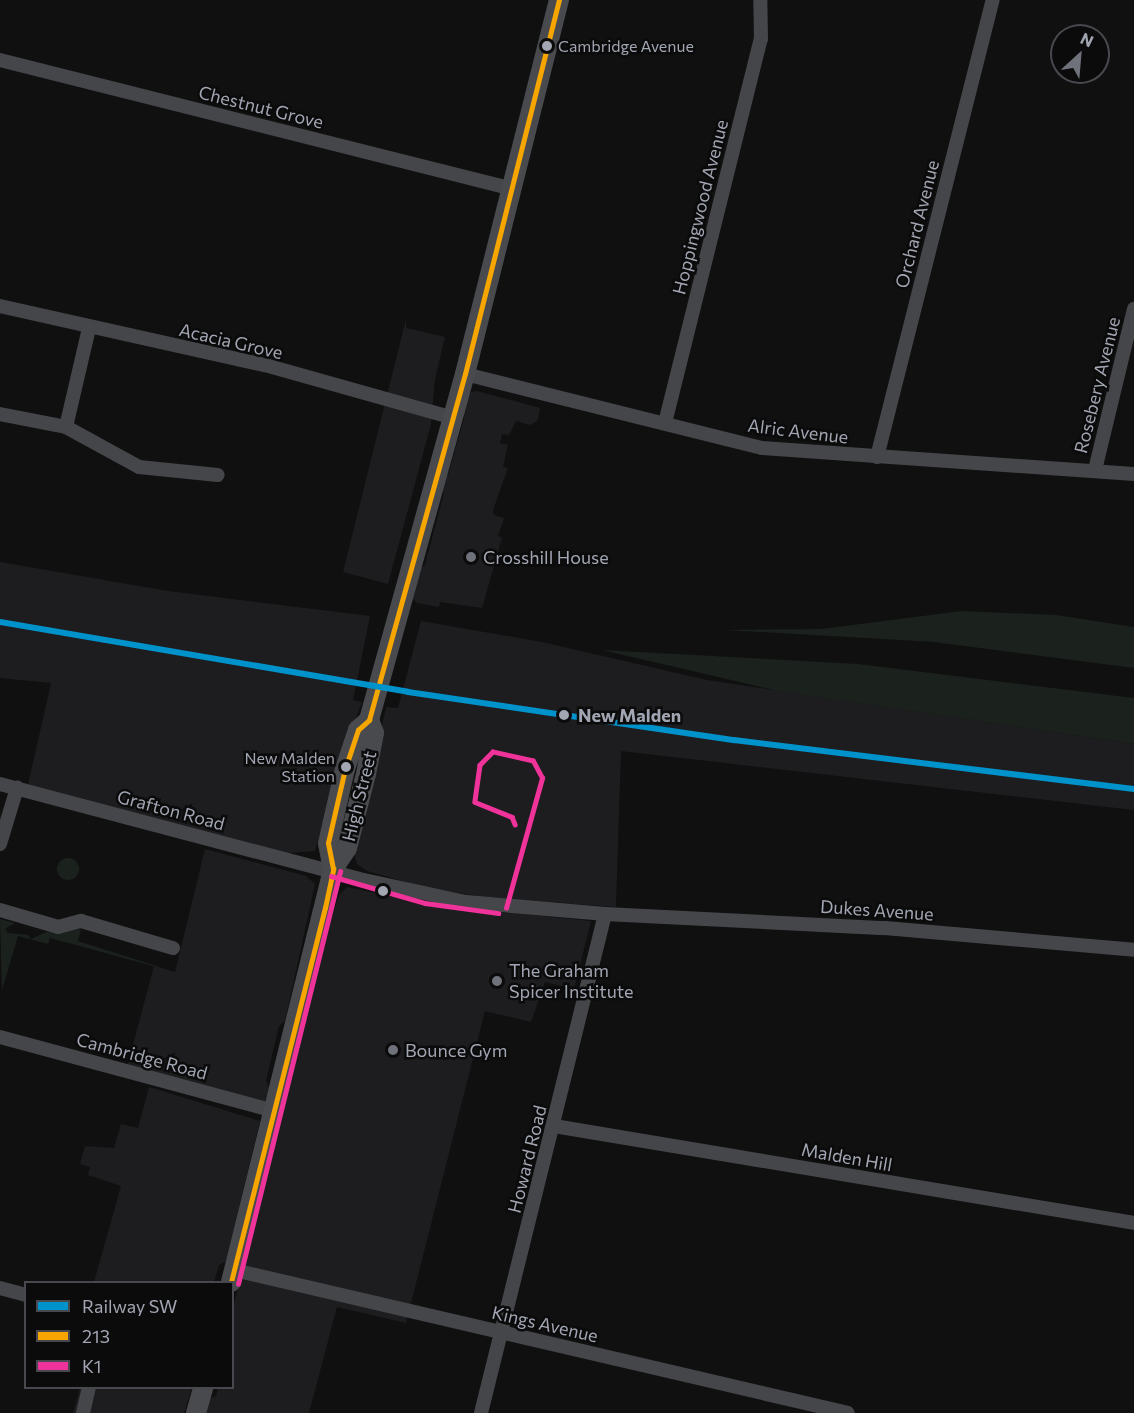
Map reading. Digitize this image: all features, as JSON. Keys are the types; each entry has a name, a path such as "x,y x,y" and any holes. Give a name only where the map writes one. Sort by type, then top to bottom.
{"main road":[{"name":"High Street","path":"232,1276 333,869 328,843 333,819 358,730 369,720 453,418 560,0"},
{"path":"196,1413 203,1389"}],"street":[{"name":"Hoppingwood Avenue","path":"665,423 761,39 760,0"},
{"name":"Orchard Avenue","path":"877,457 993,0"},
{"name":"Chestnut Grove","path":"0,60 513,189"},
{"name":"Acacia Grove","path":"0,306 89,328 265,365 453,418"},
{"name":"Rosebery Avenue","path":"1095,470 1134,309"},
{"path":"66,427 89,328"},
{"name":"Alric Avenue","path":"465,374 762,448 1134,474"},
{"path":"0,414 66,427 139,467 218,475"},
{"name":"Grafton Road","path":"0,784 333,869"},
{"path":"0,844 17,788"},
{"name":"Dukes Avenue","path":"333,869 416,893 466,902 605,914 885,928 1134,950"},
{"path":"0,910 58,927 81,921 173,948"},
{"name":"Howard Road","path":"481,1413 605,914"},
{"name":"Cambridge Road","path":"0,1036 274,1111"},
{"name":"Malden Hill","path":"554,1126 1134,1223"},
{"name":"Kings Avenue","path":"232,1276 502,1332 848,1413"},
{"path":"0,1288 24,1294"},
{"path":"82,1413 89,1389"}],"shaded area":[{"path":"406,319 406,328 445,337 435,379 431,424 388,584 343,572"},
{"path":"477,391 540,408 538,420 530,425 516,421 509,435 502,434 500,443 508,445 503,467 508,468 493,510 494,515 504,518 498,536 502,538 482,608 440,602 439,607 417,603 413,599 419,569 425,565 444,493 440,487 444,474 448,475 465,415 461,413 471,392"},
{"path":"0,562 168,591 370,616 353,700 362,702 339,762 315,851 288,853 28,785 51,683 0,678"},
{"path":"962,611 1056,615 1134,627 1134,668 934,642 725,630 821,629"},
{"path":"421,621 542,642 707,680 1134,744 1134,810 621,751 616,907 482,897 423,887 367,871 357,864 354,853 386,707 398,708"},
{"path":"602,650 858,664 1134,698 1134,744 778,691"},
{"path":"205,849 306,876 315,884 285,1021 279,1026 266,1081 269,1088 264,1103 127,1067 154,966 175,972"},
{"path":"68,858 76,861 79,869 76,877 68,880 60,877 57,869 60,861"},
{"path":"347,887 433,905 591,921 574,989 545,982 531,1022 485,1011 406,1323 337,1307 309,1413 205,1413 209,1399 216,1396 218,1389 234,1389 234,1304 339,895"},
{"path":"0,919 15,923 5,929 8,933 28,935 31,939 46,932 81,929 78,941 175,972 50,938 48,944 18,936 2,990"},
{"path":"149,1087 260,1121 226,1261 219,1265 214,1281 94,1281 121,1186 88,1175 90,1167 80,1164 85,1146 114,1148 121,1124 138,1128"},
{"path":"80,1389 192,1389 184,1413 73,1413"}],"rail line":[{"name":"SW","path":"0,622 408,692 734,740 1134,789"}],"transit line":[{"name":"213","path":"231,1281 325,908 333,869 328,843 345,769 358,730 369,720 465,374 559,0"},
{"name":"K1","path":"506,908 542,778 533,761 493,752 480,765 475,802 512,817 515,824"},
{"name":"K1","path":"238,1284 340,871"},
{"name":"K1","path":"331,876 425,903 498,913"}],"place":[{"name":"Cambridge Avenue","path":"547,46"},
{"name":"Crosshill House","path":"471,557"},
{"name":"New Malden","path":"564,715"},
{"name":"New Malden Station","path":"346,767"},
{"name":"The Graham Spicer Institute","path":"497,981"},
{"name":"Bounce Gym","path":"393,1050"}]}
